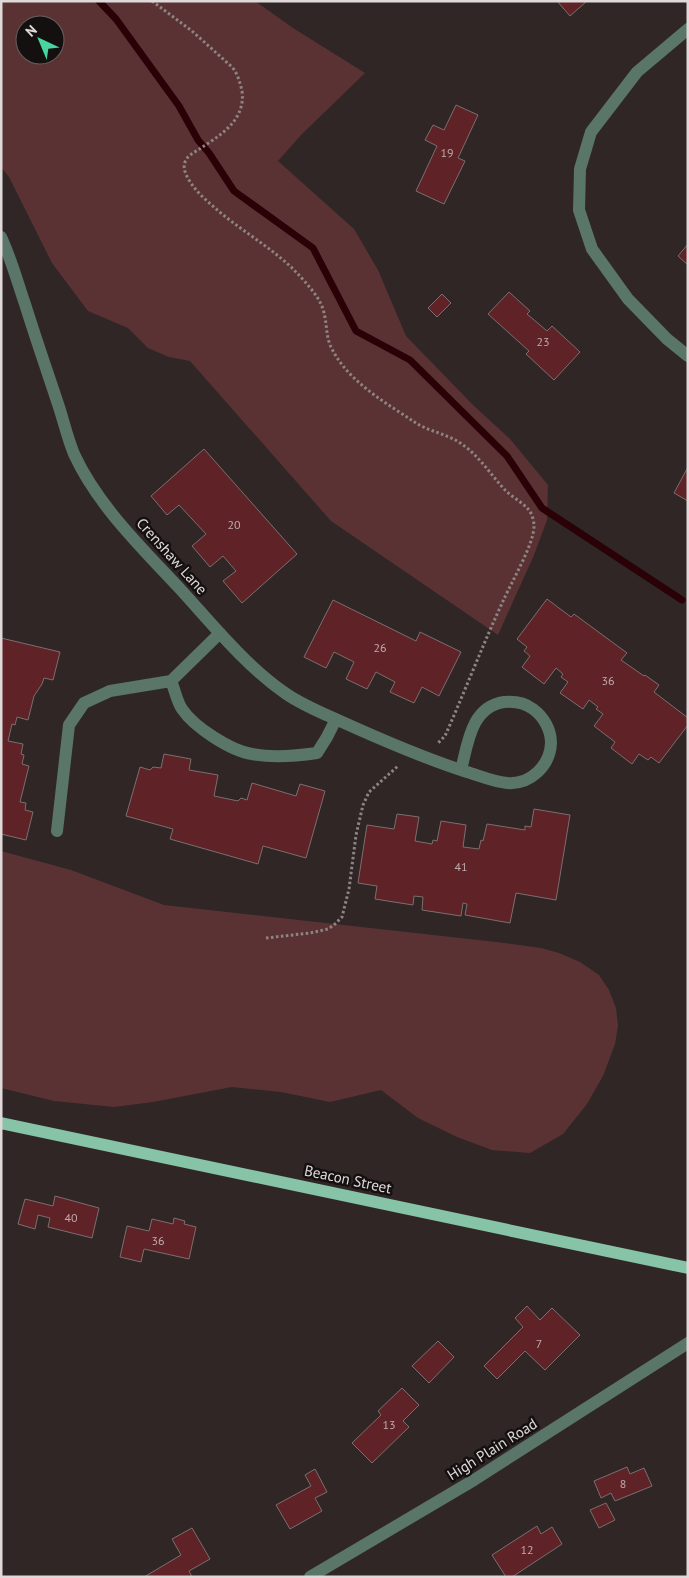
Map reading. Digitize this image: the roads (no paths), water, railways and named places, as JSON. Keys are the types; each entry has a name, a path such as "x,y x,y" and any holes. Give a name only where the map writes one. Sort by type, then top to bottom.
{"main road":[{"name":"Beacon Street","path":"1,1123 688,1268"}],"street":[{"path":"688,29 637,72 591,132 580,169 580,210 592,249 628,299 666,339 688,356"},
{"name":"Crenshaw Lane","path":"1,237 74,453 92,487 120,524 220,633 268,681 289,696 336,719 398,747 461,770 507,783 520,782 532,777 542,767 549,755 551,742 548,728 542,717 532,708 520,702 506,702 493,705 482,712 474,723 461,770"},
{"path":"56,831 68,726 84,703 110,692 172,681 220,633"},
{"path":"172,681 182,708 196,725 220,741 251,754 294,757 317,753 336,719"},
{"name":"High Plain Road","path":"310,1577 474,1480 688,1343"}],"waterway":[{"path":"99,1 116,19 179,106 198,140 234,191 313,248 356,331 410,360 507,456 542,508 682,600"}]}
